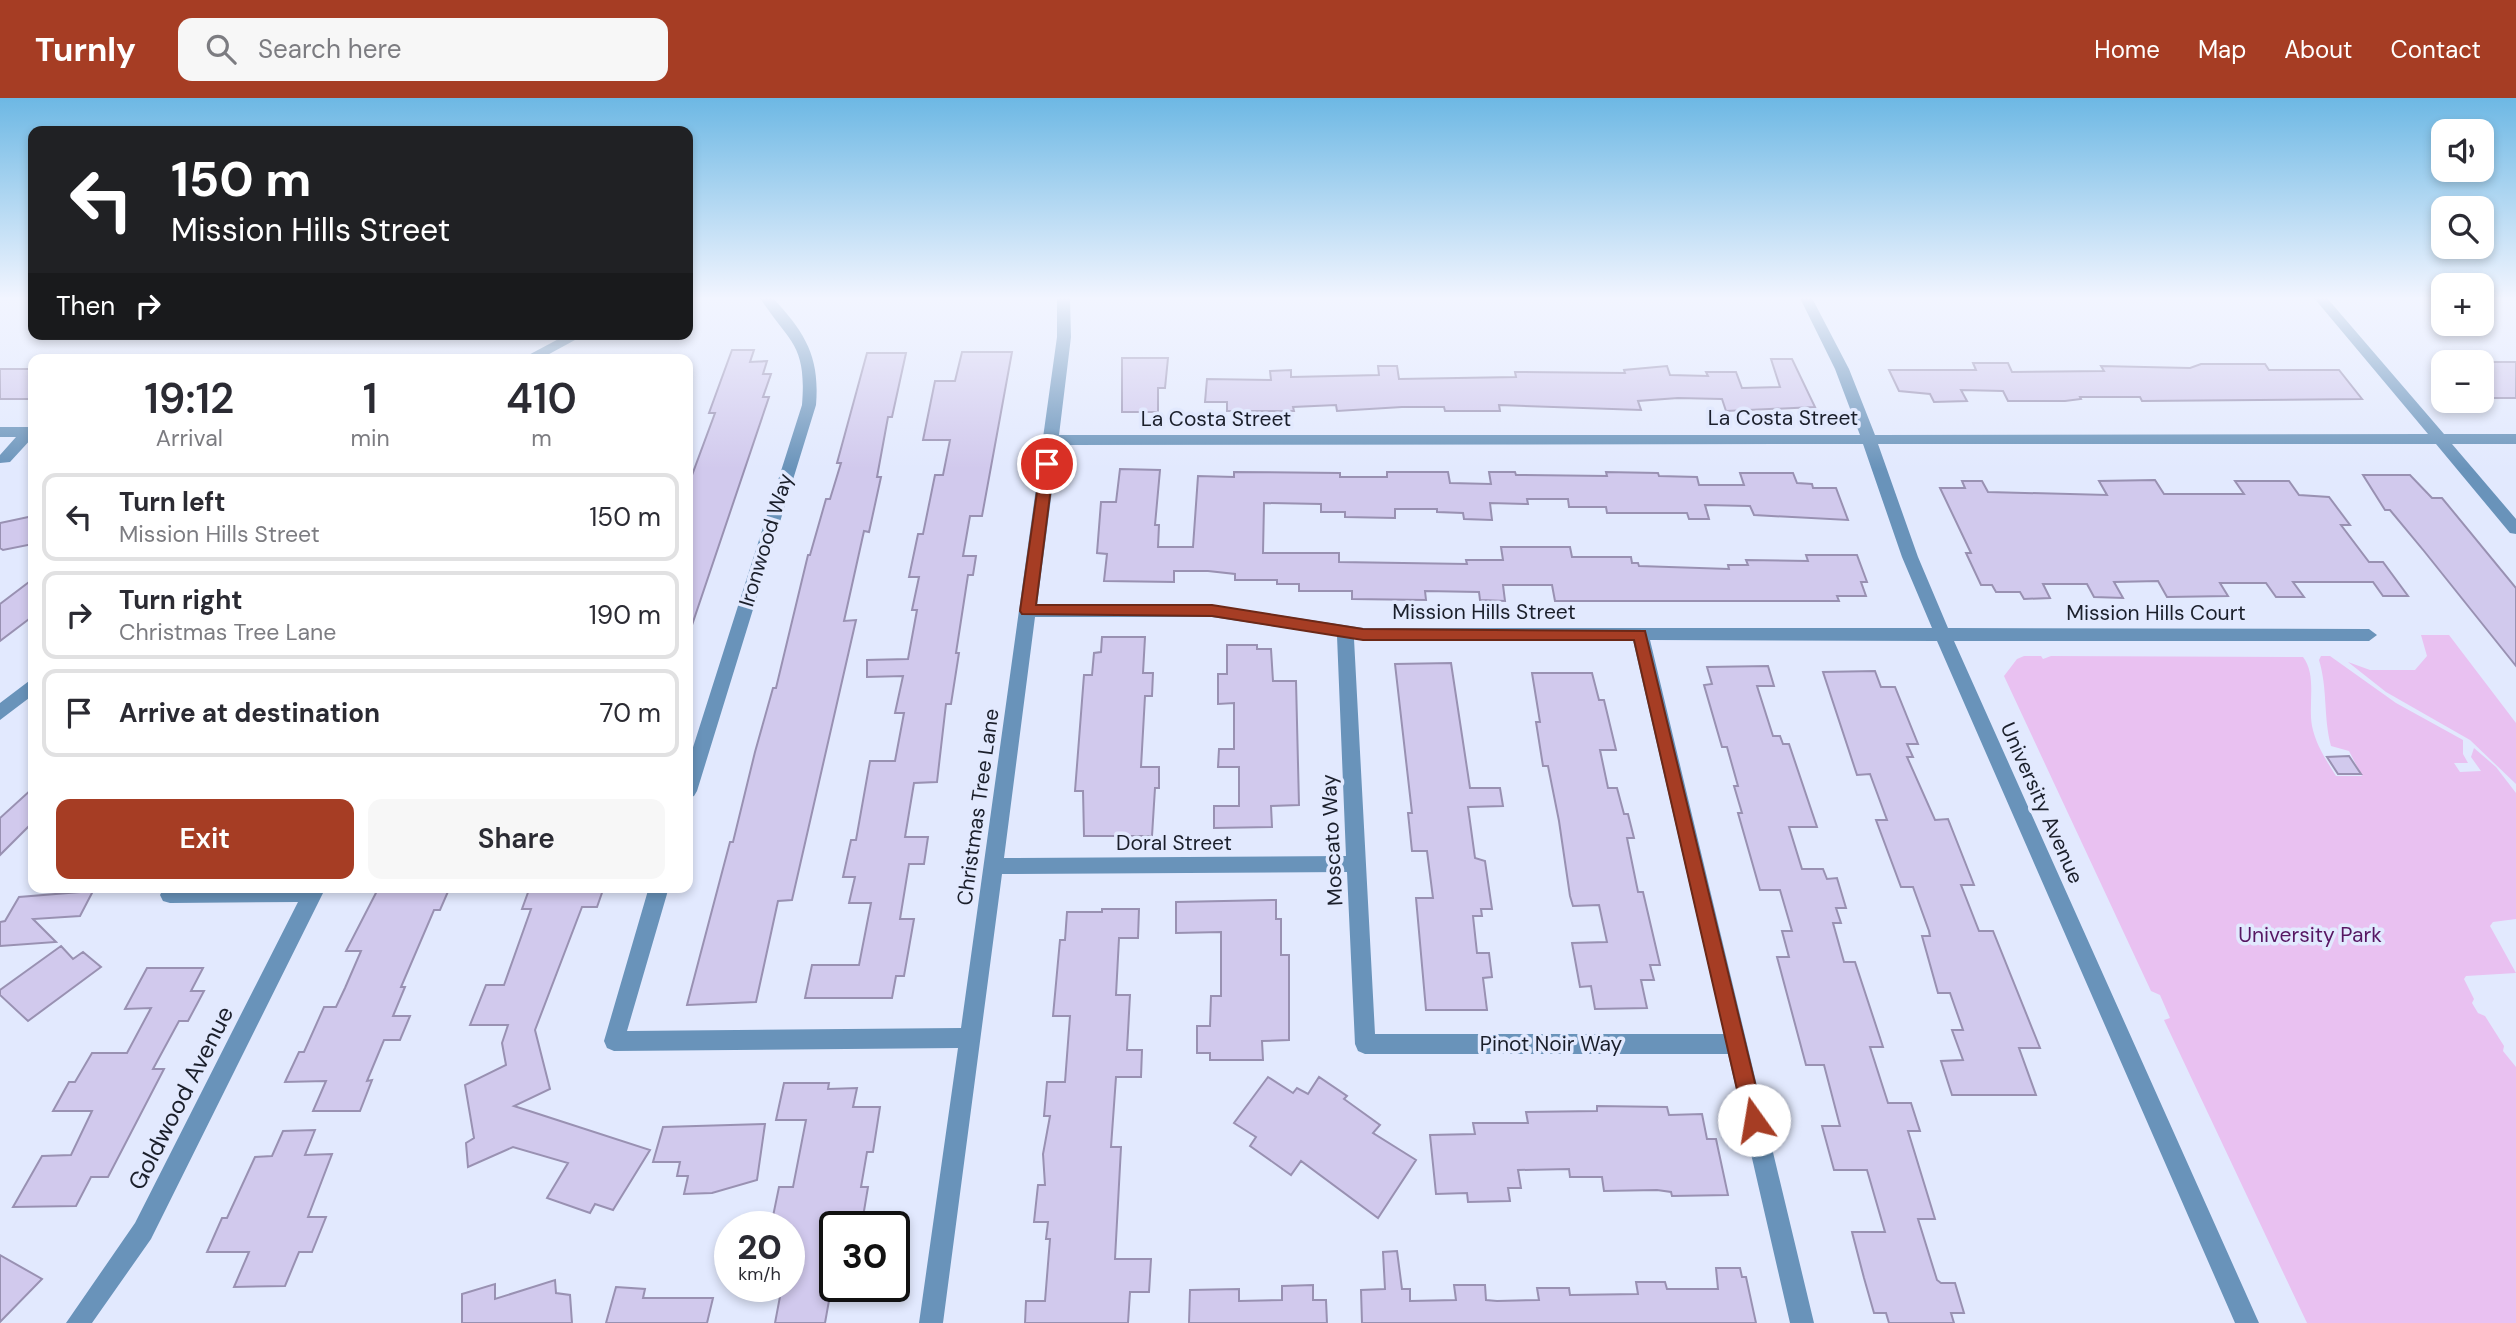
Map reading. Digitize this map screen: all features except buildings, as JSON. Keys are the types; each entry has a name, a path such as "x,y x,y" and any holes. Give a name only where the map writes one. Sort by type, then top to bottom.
{"street":[{"name":"Ironwood Way","path":"693,775 809,405 811,385 806,355"},
{"name":"Christmas Tree Lane","path":"931,1323 1062,355"},
{"name":"University Avenue","path":"1837,355 1869,439 1902,541 2247,1323"},
{"path":"2369,355 2516,528"},
{"path":"0,432 28,432"},
{"path":"5,459 28,435"},
{"name":"La Costa Street","path":"1051,440 2516,439"},
{"name":"Mission Hills Street","path":"1027,611 1212,611 1345,633 1942,635"},
{"name":"Moscato Way","path":"1345,633 1365,1044"},
{"path":"1640,635 1802,1323"},
{"name":"Mission Hills Court","path":"1942,635 2369,635"},
{"path":"0,713 28,689"},
{"name":"Doral Street","path":"993,866 1356,864"},
{"path":"170,895 242,893"},
{"name":"Goldwood Avenue","path":"78,1323 107,1287 149,1220 313,893"},
{"path":"657,893 614,1041 969,1038"},
{"name":"Pinot Noir Way","path":"1365,1044 1736,1044"}],"green space":[{"path":"2421,635 2449,635 2516,723 2516,784 2470,740 2386,692 2348,662 2370,670 2415,670 2427,656"},
{"name":"University Park","path":"2024,656 2041,656 2043,659 2051,656 2303,657 2310,672 2311,717 2316,740 2336,776 2362,776 2349,751 2331,746 2319,660 2321,656 2330,656 2396,703 2463,740 2463,754 2468,763 2454,763 2460,772 2481,771 2471,757 2474,748 2496,767 2516,793 2516,919 2493,922 2490,926 2516,973 2466,976 2464,979 2474,999 2472,1003 2478,1013 2485,1016 2504,1046 2503,1051 2516,1067 2516,1323 2307,1323 2164,1020 2170,1018 2160,995 2151,991 2004,676 2017,659"}],"route":[{"path":"1047,464 1027,611 1212,611 1254,616 1303,627 1363,634 1640,635 1754,1120"}]}
